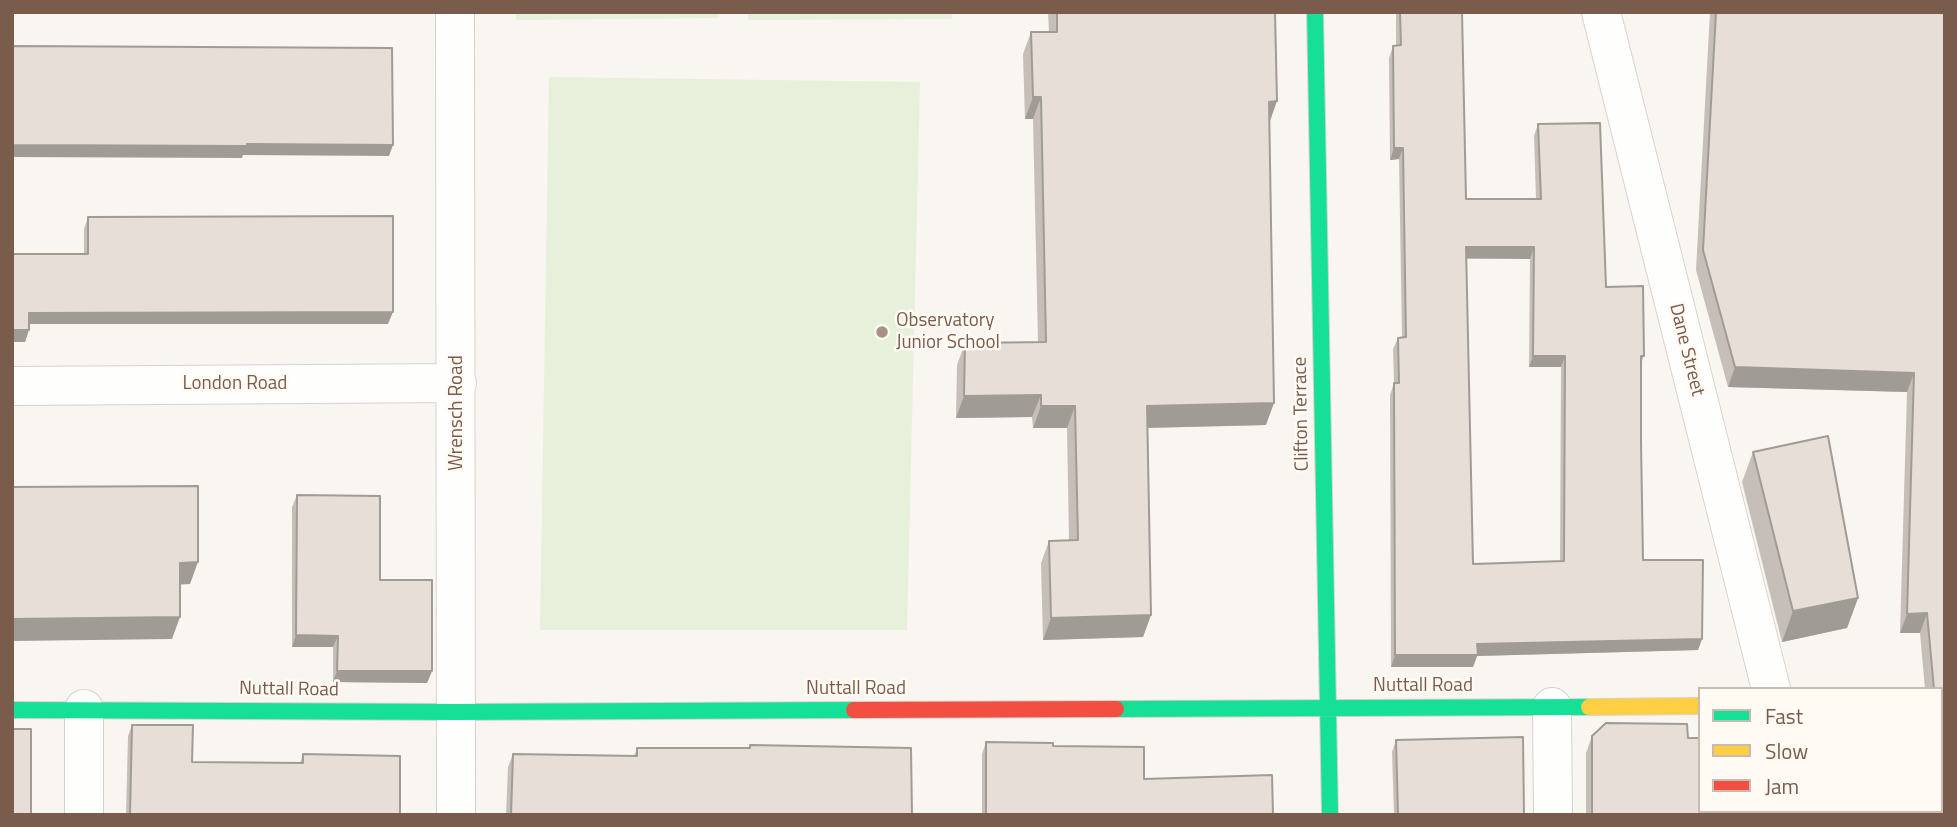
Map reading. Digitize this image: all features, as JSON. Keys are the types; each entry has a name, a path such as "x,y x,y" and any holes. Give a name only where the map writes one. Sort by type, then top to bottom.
{"street":[{"name":"Wrensch Road","path":"455,12 456,815"},
{"name":"Clifton Terrace","path":"1315,12 1329,815"},
{"name":"Dane Street","path":"1601,12 1770,687"},
{"name":"London Road","path":"12,386 457,383"},
{"name":"Nuttall Road","path":"12,710 456,712 1698,706"},
{"path":"1552,707 1553,815"},
{"path":"84,709 84,815"}],"green space":[{"path":"516,12 719,12 719,18 516,20"},
{"path":"748,12 952,12 952,19 748,20"},
{"path":"549,77 920,82 907,630 540,630"}],"building":[{"path":"1057,12 1275,12 1277,101 1269,102 1274,403 1147,406 1151,615 1051,618 1049,541 1078,540 1075,406 1041,406 1041,395 964,396 965,343 1046,342 1041,97 1033,97 1031,32 1057,32"},
{"path":"1400,12 1462,12 1466,199 1541,199 1538,124 1600,123 1606,287 1643,286 1643,560 1703,560 1702,639 1477,644 1478,655 1395,655 1394,383 1399,383 1398,338 1406,337 1403,148 1394,148 1393,46 1401,45","holes":["1466,247 1534,247 1533,356 1565,356 1564,561 1473,564"]},
{"path":"1716,12 1945,12 1945,793 1943,687 1934,687 1927,613 1907,614 1914,373 1735,367 1703,250"},
{"path":"12,46 392,48 393,145 12,145"},
{"path":"393,216 393,312 29,313 29,330 12,330 12,254 88,254 88,217"},
{"path":"1828,436 1858,598 1793,611 1753,452"},
{"path":"198,486 198,562 180,563 180,617 12,619 12,487"},
{"path":"297,495 380,496 380,580 432,580 432,671 337,671 338,636 296,635"},
{"path":"1606,723 1687,724 1688,738 1698,738 1698,813 1787,815 1592,815 1592,736"},
{"path":"132,725 193,725 192,762 303,763 303,754 400,756 400,815 130,815"},
{"path":"12,729 31,729 31,815 12,815"},
{"path":"1523,737 1524,815 1398,815 1396,740"},
{"path":"986,742 1144,747 1144,779 1272,775 1273,815 986,815"},
{"path":"750,745 911,748 912,815 511,815 513,754 637,756 637,748 750,748"}],"traffic: fast":[{"path":"1315,12 1330,815"},
{"path":"1116,709 1589,707"},
{"path":"12,710 854,710"}],"traffic: slow":[{"path":"1589,707 1698,706"}],"traffic: jam":[{"path":"854,710 1116,709"}],"place":[{"name":"Observatory Junior School","path":"882,332"}]}
